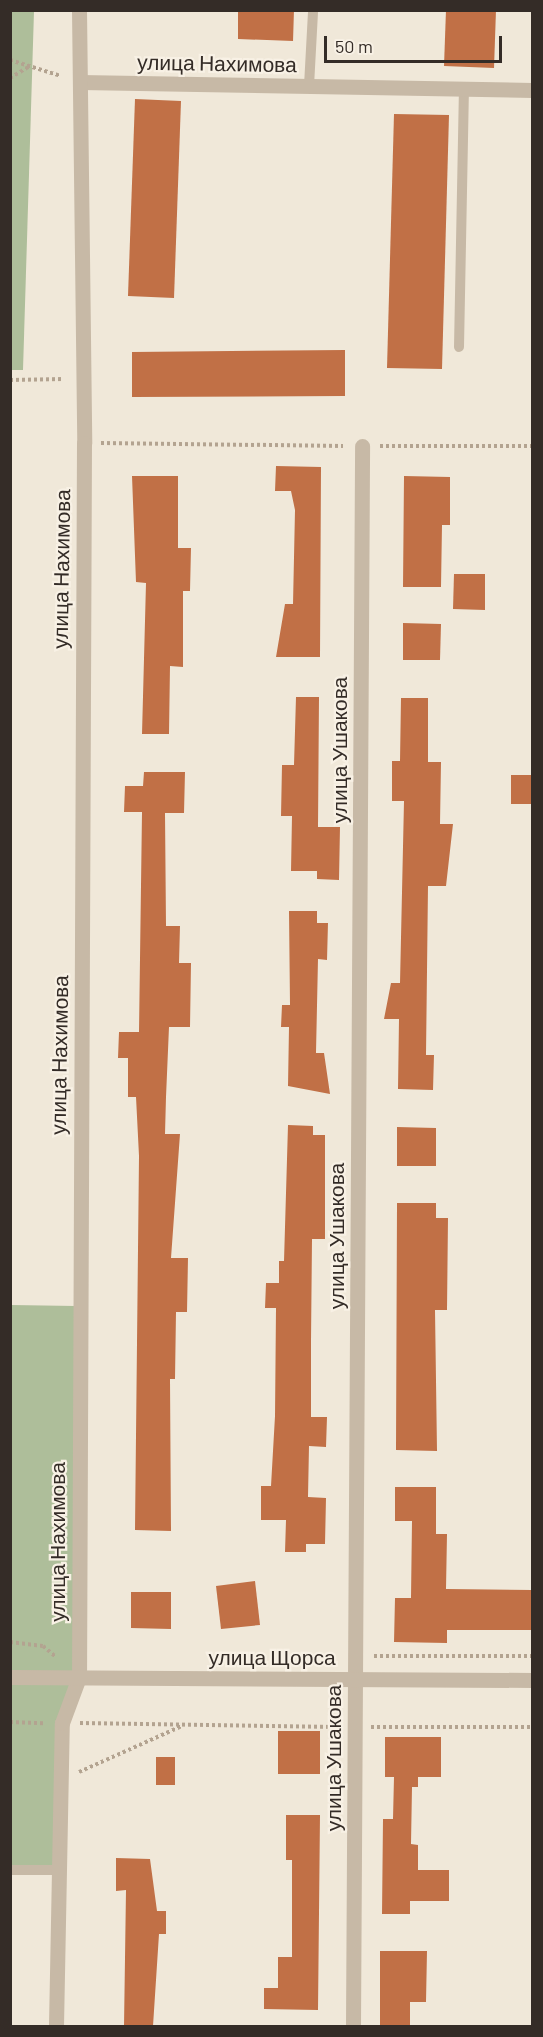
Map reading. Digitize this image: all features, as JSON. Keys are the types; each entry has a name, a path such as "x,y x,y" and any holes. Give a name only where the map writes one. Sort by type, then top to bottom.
{"street":[{"name":"улица Нахимова","path":"56,2026 62,1723 79,1677 84,379 79,10"},
{"name":"улица Нахимова","path":"80,82 532,90"},
{"name":"улица Ушакова","path":"352,2026 362,446"},
{"name":"улица Щорса","path":"10,1677 532,1680"}],"lane":[{"path":"309,86 313,12"},
{"path":"459,347 464,90"},
{"path":"10,1870 58,1870"}],"path":[{"path":"10,60 80,82"},
{"path":"10,78 30,66"},
{"path":"10,380 84,379"},
{"path":"84,443 532,446"},
{"path":"10,1642 43,1646 79,1677"},
{"path":"355,1656 532,1656"},
{"path":"10,1722 532,1727"},
{"path":"61,1780 185,1725"}],"green space":[{"path":"11,10 34,11 23,370 10,370"},
{"path":"11,1305 76,1306 79,1677 62,1723 58,1870 11,1870"}],"building":[{"path":"238,10 294,10 293,41 238,39"},
{"path":"446,10 496,10 494,68 444,66"},
{"path":"135,99 181,101 174,298 128,296"},
{"path":"394,114 449,115 442,369 387,368"},
{"path":"345,350 345,396 132,397 132,352"},
{"path":"276,466 321,467 320,657 276,657 285,604 293,604 295,510 291,491 275,491"},
{"path":"132,476 178,476 178,548 191,548 190,591 183,591 183,667 170,666 169,734 142,734 146,583 136,582"},
{"path":"404,476 450,477 450,525 442,525 441,587 403,587"},
{"path":"454,574 485,574 485,610 453,609"},
{"path":"403,623 441,624 440,660 403,660"},
{"path":"296,697 319,697 318,827 340,827 339,880 317,879 317,871 291,871 292,816 281,816 282,765 294,765"},
{"path":"401,698 428,698 428,762 441,762 440,824 453,824 446,886 428,886 426,1055 434,1055 433,1090 398,1089 399,1019 384,1019 391,983 400,983 404,801 392,801 392,761 400,761"},
{"path":"144,772 185,772 184,813 165,813 166,926 180,926 179,963 191,963 190,1027 169,1027 166,1097 165,1134 180,1134 171,1258 188,1258 187,1312 176,1312 175,1379 170,1379 171,1531 135,1530 139,1156 136,1097 128,1097 128,1058 118,1058 119,1032 139,1032 142,812 124,812 125,786 143,786"},
{"path":"511,775 532,775 532,804 511,804"},
{"path":"289,911 317,911 317,923 328,923 327,960 318,959 316,1053 324,1053 330,1094 288,1086 289,1027 281,1027 282,1005 290,1005"},
{"path":"288,1125 313,1126 313,1135 325,1135 325,1239 312,1239 311,1417 327,1417 326,1447 309,1446 308,1497 326,1498 325,1544 306,1544 306,1552 285,1552 286,1520 261,1520 261,1486 271,1486 275,1416 276,1308 265,1308 266,1283 279,1283 279,1261 284,1261"},
{"path":"397,1127 436,1128 436,1166 397,1166"},
{"path":"397,1203 436,1203 436,1218 448,1218 447,1310 435,1310 437,1451 396,1450"},
{"path":"395,1487 436,1487 436,1534 447,1534 446,1589 532,1590 532,1630 447,1630 447,1643 394,1642 395,1598 411,1598 412,1521 395,1521"},
{"path":"255,1581 260,1625 221,1629 216,1586"},
{"path":"131,1592 171,1592 171,1629 131,1628"},
{"path":"278,1731 320,1731 320,1774 278,1774"},
{"path":"385,1737 441,1737 441,1777 418,1777 418,1787 412,1787 411,1844 418,1845 418,1870 449,1870 449,1901 410,1901 410,1914 382,1914 383,1819 393,1819 394,1777 385,1777"},
{"path":"156,1757 175,1757 175,1785 156,1785"},
{"path":"286,1815 320,1815 318,2010 264,2009 264,1988 278,1988 278,1957 292,1957 292,1860 286,1860"},
{"path":"116,1858 150,1859 157,1911 166,1911 166,1934 159,1934 153,2026 124,2026 126,1890 116,1891"},
{"path":"380,1951 427,1951 426,2002 410,2002 410,2026 380,2026"}]}
